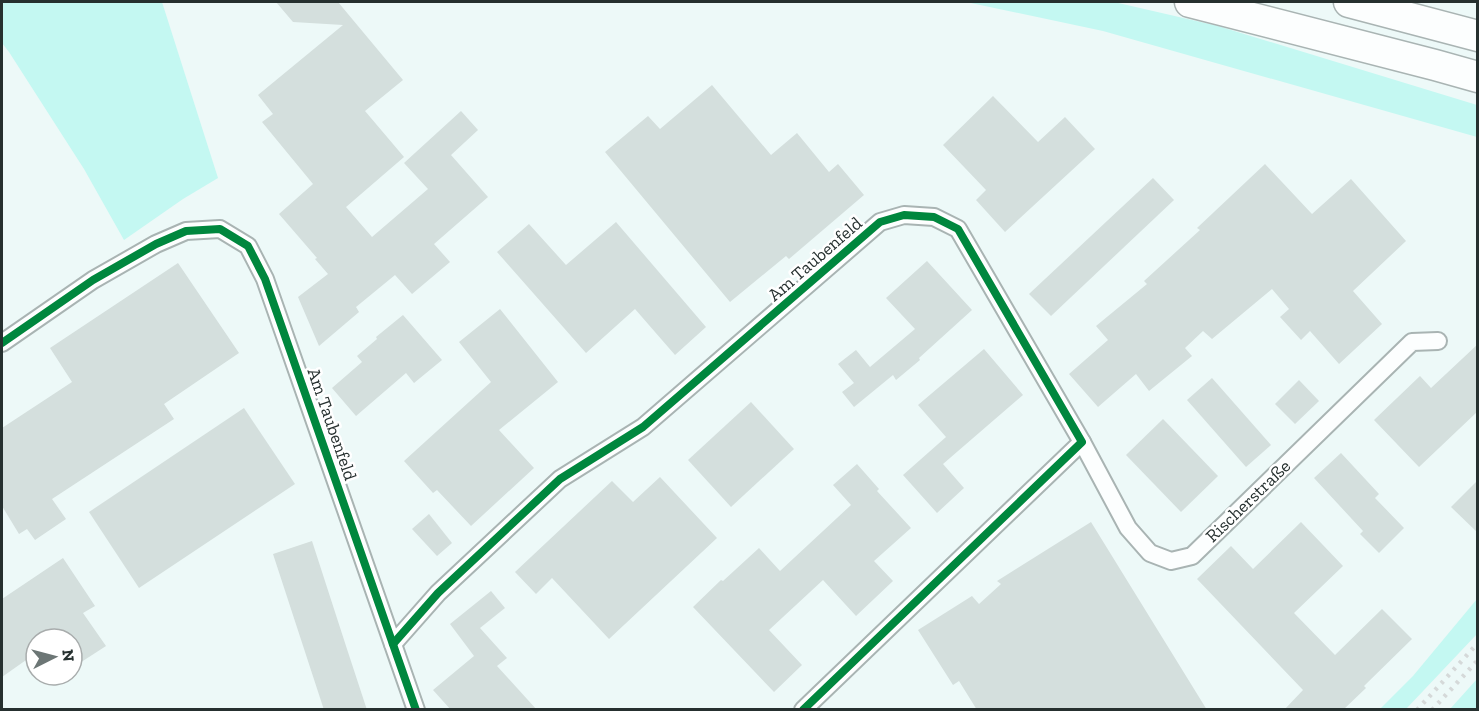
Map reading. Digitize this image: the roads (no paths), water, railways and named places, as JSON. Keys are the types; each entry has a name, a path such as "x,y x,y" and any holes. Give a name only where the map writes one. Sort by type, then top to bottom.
{"highway":[{"path":"1190,2 1478,77"},
{"path":"1348,2 1478,36"}],"street":[{"name":"Am Taubenfeld","path":"393,644 438,592 560,479 643,427 880,222 904,215 934,217 958,229 1082,442"},
{"name":"Am Taubenfeld","path":"2,343 93,280 156,244 186,231 220,229 248,246 265,279 416,710"},
{"name":"Rischerstraße","path":"1082,442 1128,528 1150,554 1171,561 1192,556 1412,342 1438,341"},
{"path":"803,710 1082,442"}],"railway":[{"path":"1417,710 1478,643"},
{"path":"1432,710 1478,660"}]}
